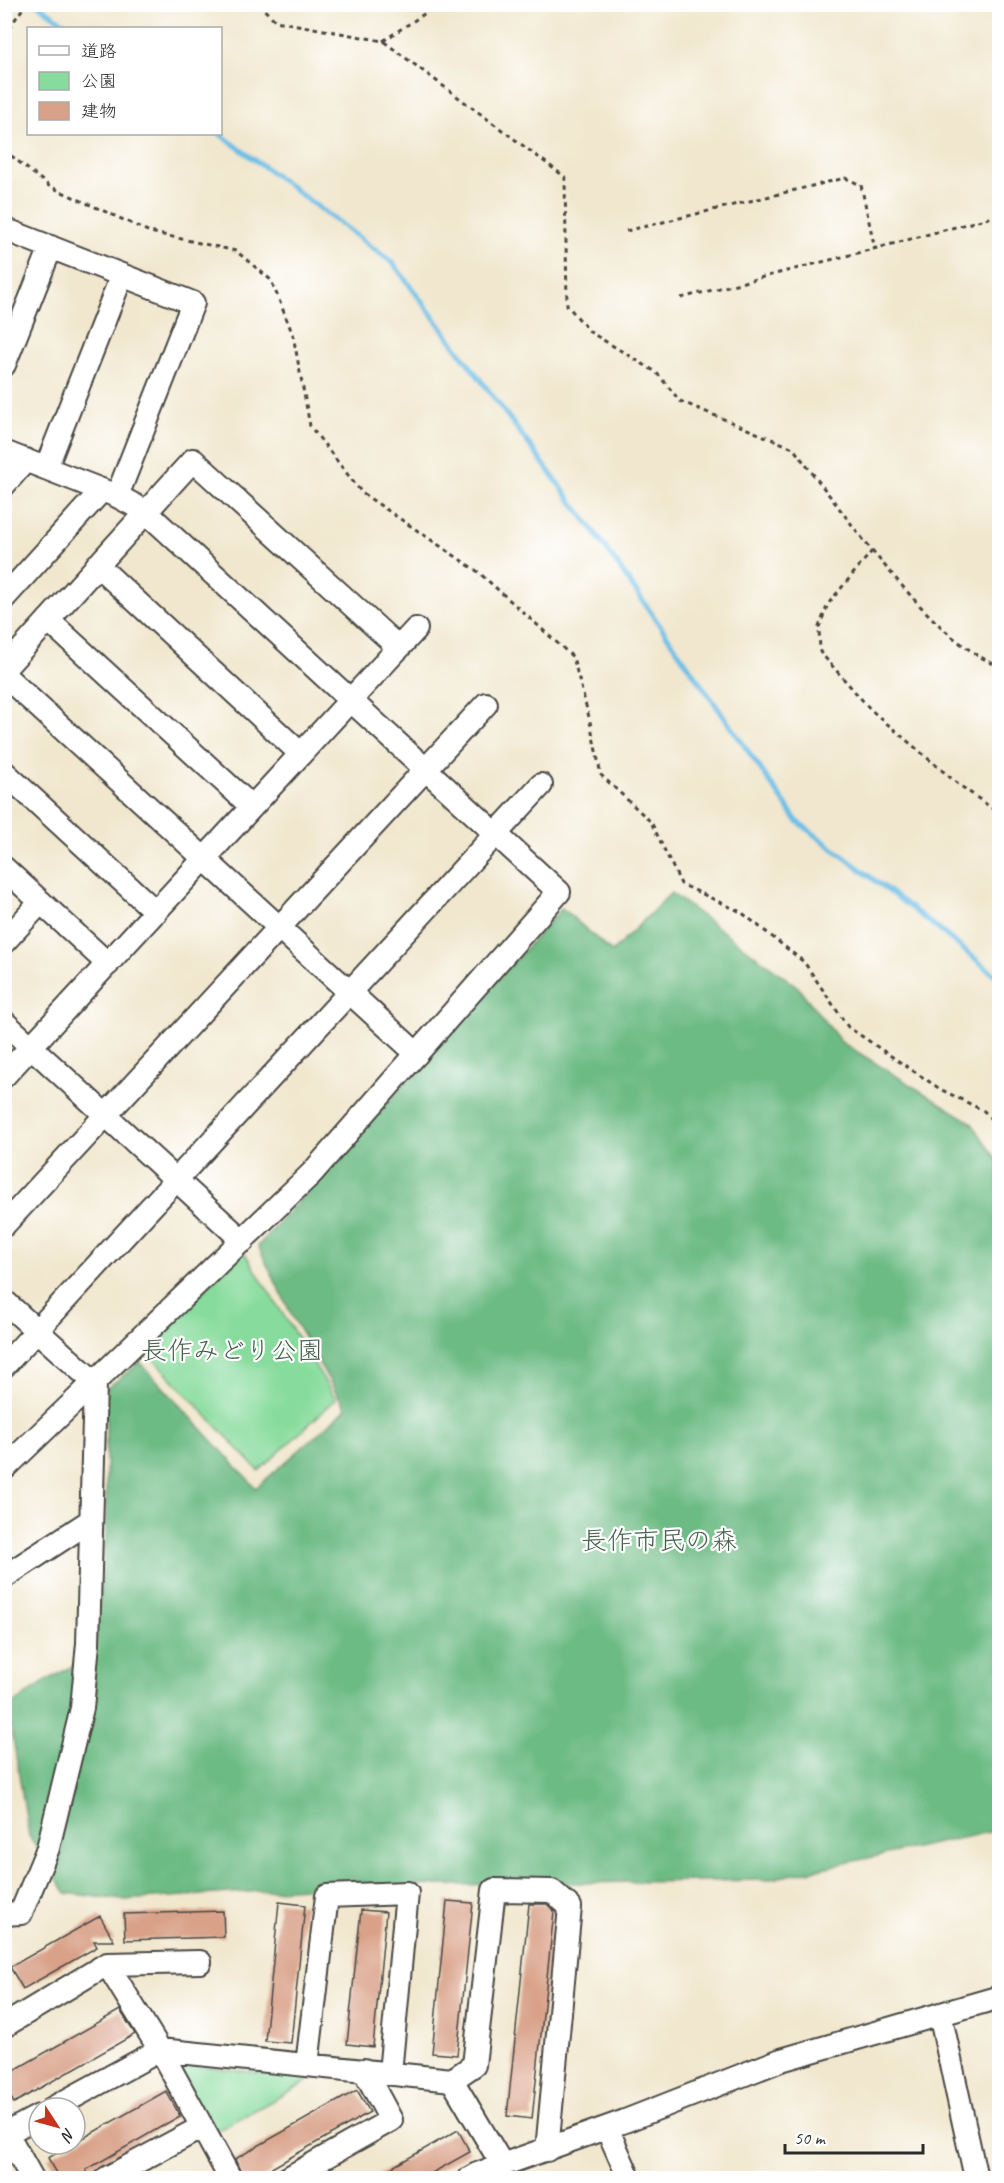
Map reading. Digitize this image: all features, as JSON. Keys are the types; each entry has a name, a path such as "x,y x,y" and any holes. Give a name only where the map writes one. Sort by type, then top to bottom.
{"street":[{"path":"4,230 193,303 109,493 4,598"},
{"path":"4,365 51,247"},
{"path":"4,484 36,464 122,275"},
{"path":"4,452 109,493 145,512 559,892 312,1173 4,1469"},
{"path":"4,669 193,460 399,648"},
{"path":"97,565 301,754"},
{"path":"48,620 252,807"},
{"path":"4,1076 416,629"},
{"path":"4,675 417,1054"},
{"path":"4,1225 486,704"},
{"path":"4,772 156,912"},
{"path":"4,1366 541,785"},
{"path":"4,868 108,964"},
{"path":"4,942 41,902"},
{"path":"4,1022 243,1241"},
{"path":"4,1301 95,1383"},
{"path":"4,1914 21,1912 48,1848 82,1708 88,1643 95,1383"},
{"path":"4,1577 90,1521"},
{"path":"75,2096 160,2050 452,2080 474,2065 494,1890 552,1891 570,1907 547,2150"},
{"path":"307,2065 327,1896 408,1893 390,2073"},
{"path":"4,2026 107,1964 200,1962"},
{"path":"107,1964 160,2050 230,2178"},
{"path":"470,2178 782,2060 999,1997"},
{"path":"940,2014 976,2178"},
{"path":"288,2178 391,2120 364,2070"},
{"path":"452,2080 502,2166"},
{"path":"27,2121 6,2131 32,2178"},
{"path":"107,2178 202,2127"},
{"path":"607,2128 629,2178"}],"path":[{"path":"4,35 26,4"},
{"path":"258,4 276,21 383,41 565,177 567,305 590,332 656,372 680,401 793,448 872,551 940,627 965,647 999,667"},
{"path":"383,41 439,4"},
{"path":"4,150 49,186 150,232 236,251 271,280 293,335 310,426 362,493 477,571 573,657 601,775 651,822 681,884 741,912 804,962 848,1027 940,1089 984,1111 999,1129"},
{"path":"626,231 845,178 861,185 875,249"},
{"path":"681,297 875,249 999,215"},
{"path":"872,551 828,604 819,627 820,652 871,710 958,784 999,814"}],"green space":[{"name":"長作市民の森","path":"671,893 798,987 841,1042 971,1122 999,1163 999,1830 766,1880 321,1887 123,1900 66,1893 29,1836 8,1708 46,1681 93,1655 106,1539 106,1389 140,1362 256,1488 346,1409 296,1324 258,1246 562,908 612,952"},
{"name":"長作みどり公園","path":"244,1252 336,1399 259,1471 143,1348"},
{"path":"183,2064 312,2079 211,2134 177,2070"}],"building":[{"path":"447,1901 473,1903 457,2055 432,2053"},
{"path":"279,1902 305,1905 291,2043 265,2041"},
{"path":"529,1904 547,1904 554,1911 532,2119 507,2116"},
{"path":"361,1910 386,1912 373,2047 347,2044"},
{"path":"223,1911 224,1937 125,1940 124,1914"},
{"path":"100,1916 114,1941 94,1941 97,1947 23,1989 10,1967"},
{"path":"120,2010 135,2034 14,2103 4,2087 4,2076"},
{"path":"357,2090 370,2112 270,2169 272,2172 262,2178 243,2178 235,2159"},
{"path":"166,2091 180,2116 86,2170 90,2178 60,2178 48,2158 52,2156 87,2156 87,2136"},
{"path":"458,2130 470,2152 423,2178 373,2178"}],"waterway":[{"path":"37,4 70,27"},
{"path":"221,135 393,263 593,530 797,821 1000,979"}]}
